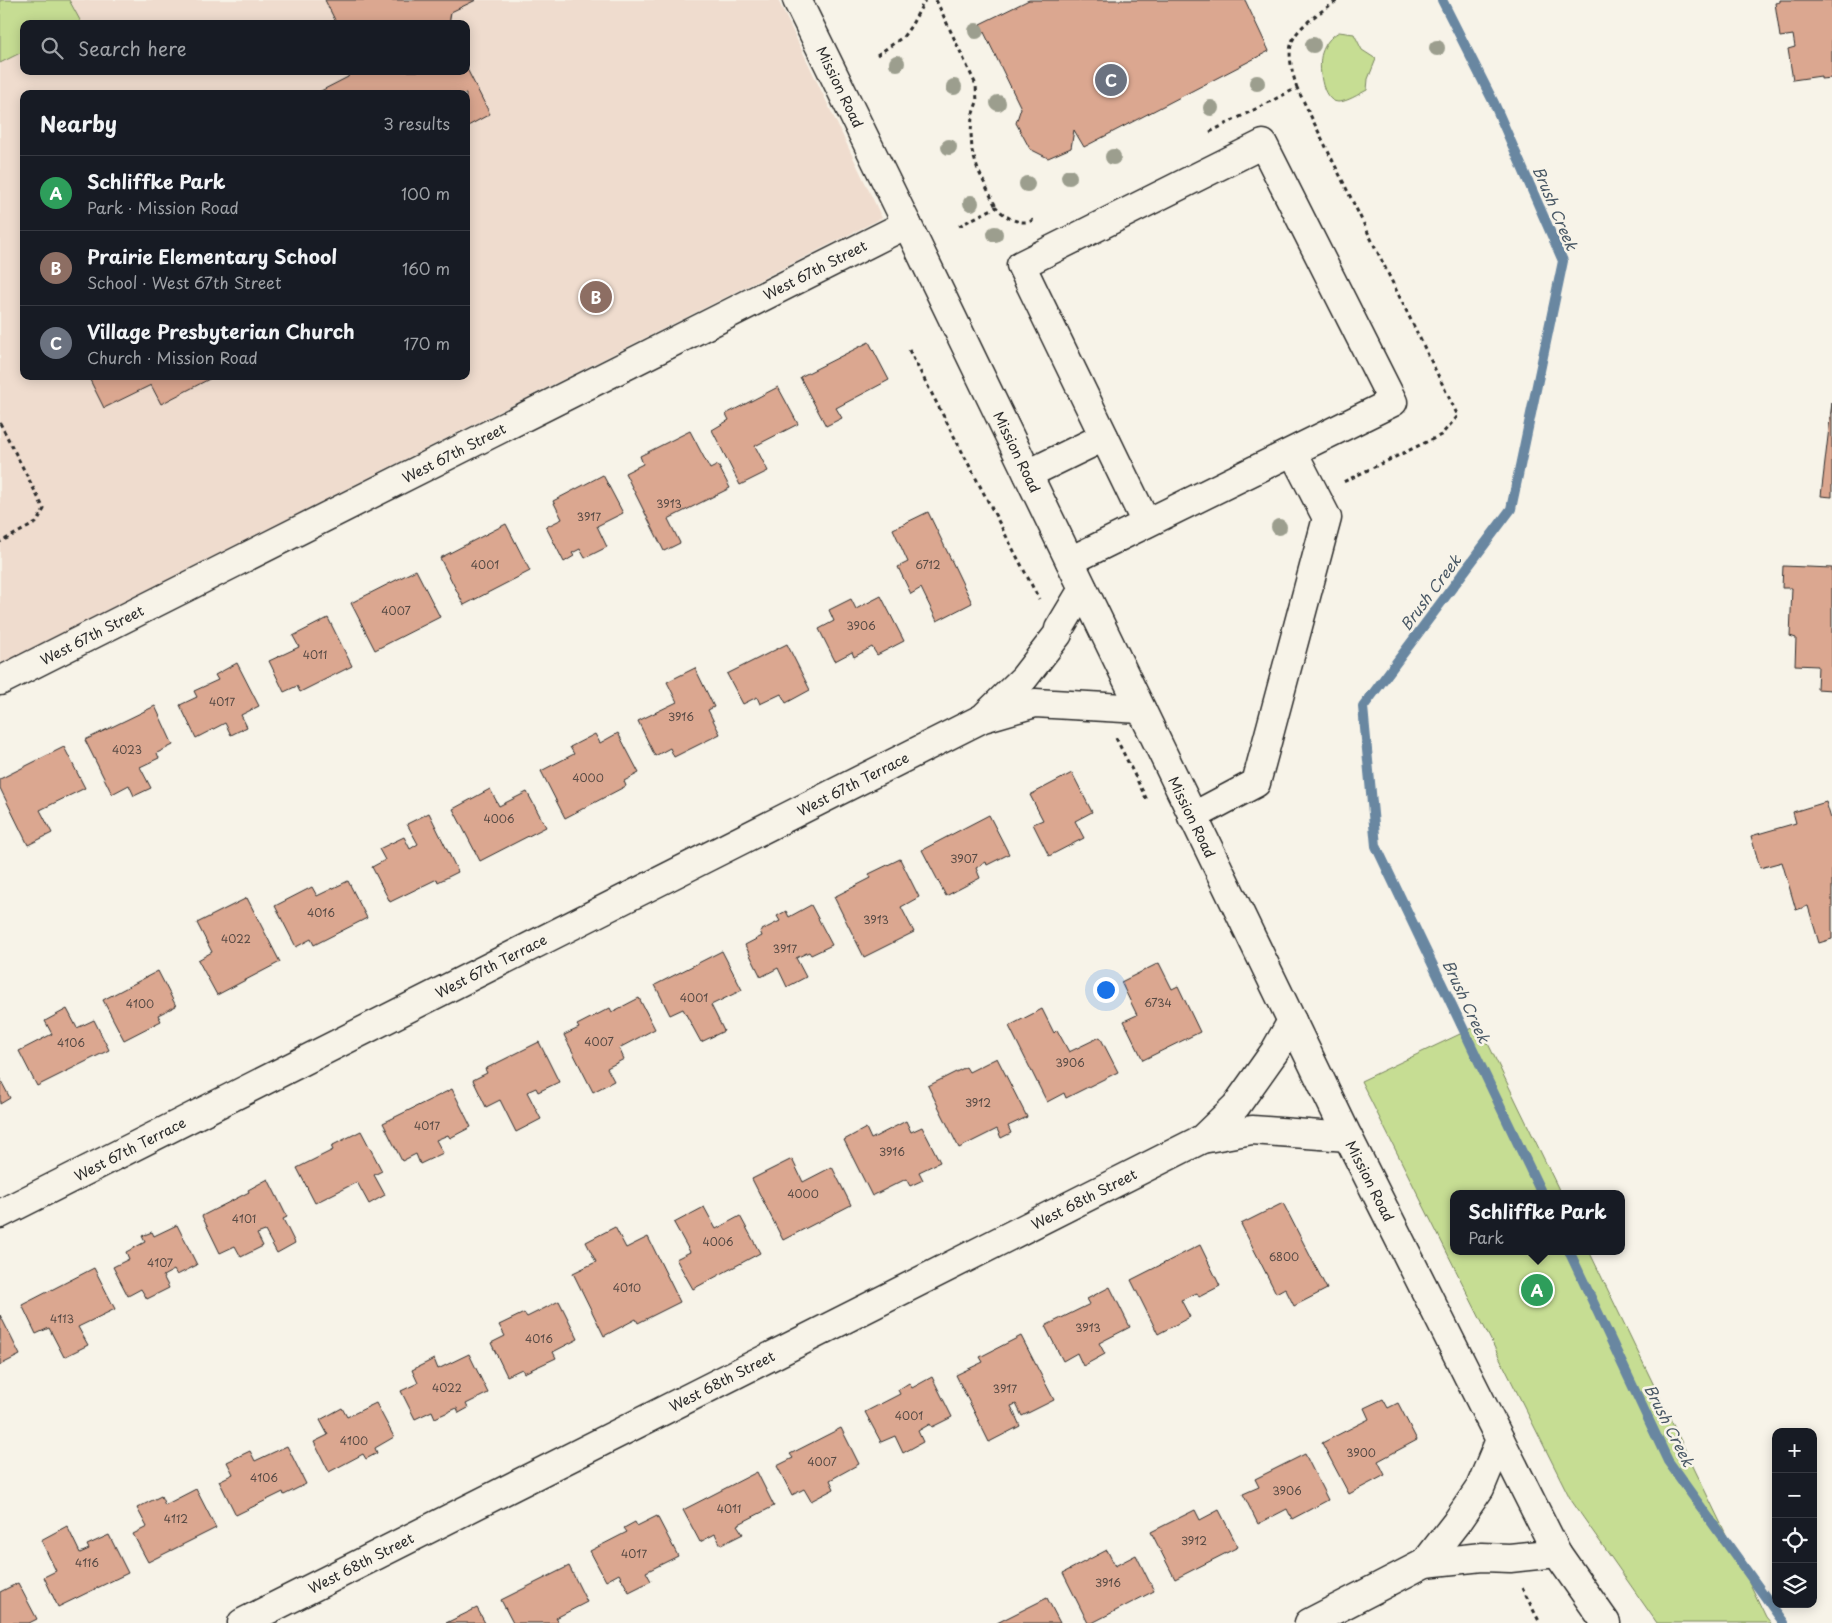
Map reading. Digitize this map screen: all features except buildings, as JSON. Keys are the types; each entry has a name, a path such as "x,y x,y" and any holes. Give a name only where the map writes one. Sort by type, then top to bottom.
{"street":[{"name":"Mission Road","path":"797,0 1348,1137 1557,1553 1606,1623"},
{"path":"1070,561 1393,402 1263,144 1021,265 1146,523"},
{"name":"West 67th Street","path":"0,681 907,224"},
{"path":"1028,474 1104,437"},
{"path":"1192,817 1256,782 1327,518 1293,452"},
{"name":"West 67th Terrace","path":"983,718 1024,678 1058,634 1059,628 1083,589"},
{"name":"West 67th Terrace","path":"0,1214 983,718 1035,703 1097,705 1141,709"},
{"name":"West 68th Street","path":"1202,1140 1236,1106 1275,1051 1292,1021"},
{"name":"West 68th Street","path":"242,1623 1202,1140 1252,1130 1348,1137"},
{"path":"1425,1563 1480,1488 1500,1440"},
{"path":"1309,1623 1425,1563 1482,1557 1510,1558 1557,1553"}],"path":[{"path":"877,55 903,37 926,0"},
{"path":"936,0 976,85 976,102 972,116 971,132 972,151 981,178 996,207 1004,215 1021,222 1031,222 1040,217"},
{"path":"1316,496 1441,435 1458,416 1297,88 1293,75 1290,48 1292,40 1303,26 1338,0"},
{"path":"1208,133 1297,88"},
{"path":"959,226 996,207"},
{"path":"910,350 1040,601"},
{"path":"0,423 44,509 36,523 0,542"},
{"path":"1522,1588 1540,1623"}],"shaded area":[{"path":"0,0 778,0 882,218 0,664"}],"green space":[{"path":"0,0 69,0 80,20 20,20 20,53 0,63"},
{"path":"1339,32 1354,34 1362,50 1376,59 1368,79 1367,90 1342,102 1332,100 1328,96 1322,82 1320,66 1322,53 1330,38"},
{"path":"1479,1025 1559,1190 1450,1190 1450,1255 1591,1255 1766,1617 1771,1623 1657,1623 1571,1500 1361,1081"}],"waterway":[{"name":"Brush Creek","path":"1442,0 1494,103 1563,261 1511,509 1363,707 1376,846 1540,1190"},
{"name":"Brush Creek","path":"1571,1255 1668,1461 1784,1623"}],"place":[{"name":"Village Presbyterian Church","path":"1111,80"},
{"name":"Prairie Elementary School","path":"596,297"},
{"name":"Schliffke Park","path":"1537,1290"}]}
